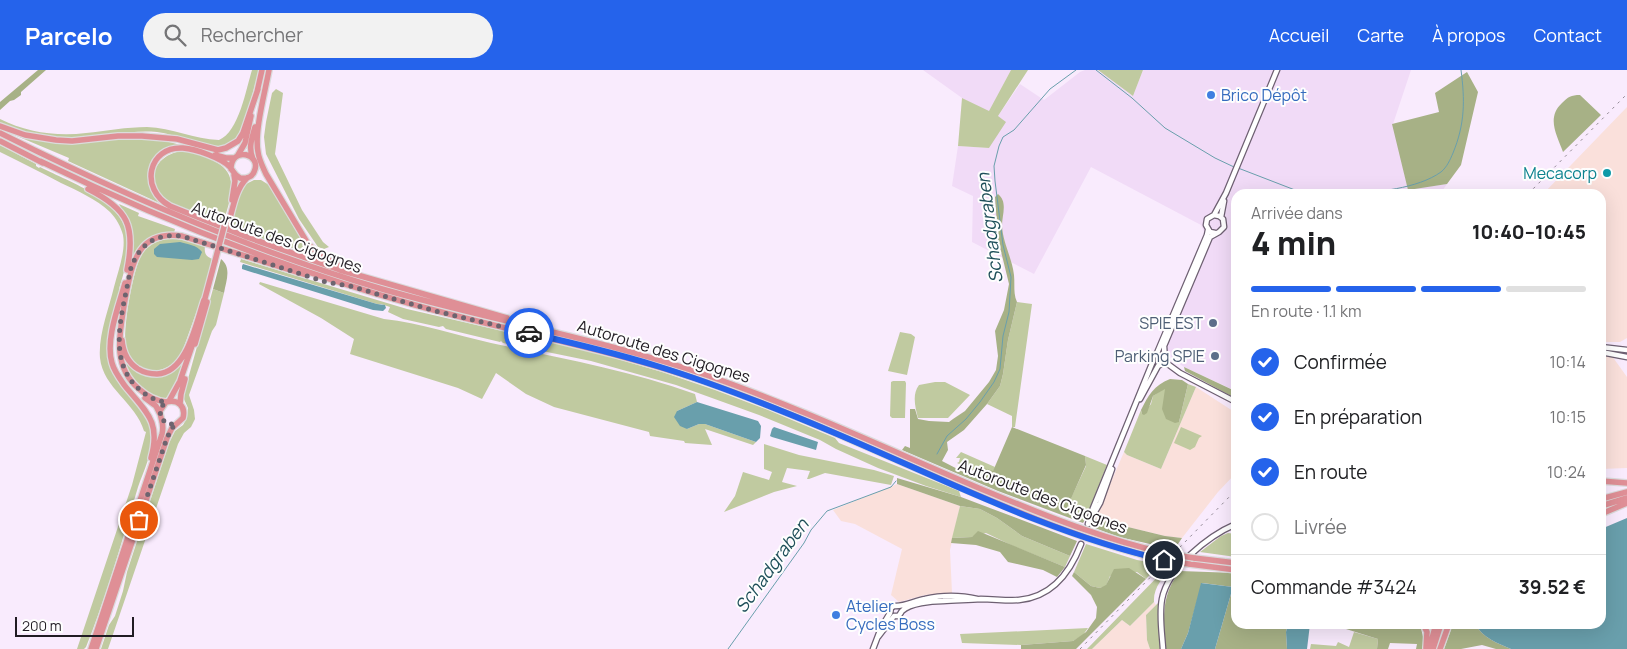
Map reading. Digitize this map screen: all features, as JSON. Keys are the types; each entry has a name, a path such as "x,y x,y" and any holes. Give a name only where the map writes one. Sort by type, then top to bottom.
{"highway":[{"path":"227,224 234,188 232,161 241,152 247,136 262,70"},
{"path":"180,404 182,388 227,224 241,185 255,170 256,166 250,152 251,144 268,70"},
{"path":"268,70 257,136 258,152 266,174 299,231 314,251 326,260 341,267 387,284"},
{"path":"0,126 26,135 56,140 87,140 118,136 153,137 177,140 218,150 238,141 243,133 258,89"},
{"name":"Autoroute des Cigognes","path":"0,133 148,203 269,252 335,275 424,301 631,351 712,377 798,410 1051,518 1118,541 1170,554 1231,562"},
{"path":"153,137 176,141 226,158 246,154 253,159"},
{"path":"0,141 40,161 108,200 122,213 129,227 131,249 116,337 118,364 129,383 156,406 163,422 162,434 99,633 97,649"},
{"path":"247,178 240,178 219,160 189,149 177,148 167,151 155,163 152,171 152,185 156,195 164,203 190,215 291,254 549,331"},
{"name":"Autoroute des Cigognes","path":"40,161 131,204 215,239 350,286 458,316 614,354 681,373 767,405 1081,537 1115,548 1164,560 1231,569"},
{"path":"90,649 99,633 164,445 170,431 181,421 184,414 180,404 173,401 156,400 143,393 132,382 124,369 119,354 119,341 130,271 141,249 151,241 166,235 182,236 326,282 350,286"},
{"path":"125,300 122,342 124,353 128,360 144,372 156,374 168,371 180,361 188,346 217,261"},
{"path":"125,281 110,344 111,360 123,382 147,413 155,431 154,448 139,505"},
{"path":"176,424 167,424 161,417 161,407 168,401 180,381 190,356 204,300"},
{"path":"1606,481 1627,483"},
{"path":"1606,498 1627,492"},
{"path":"1606,504 1627,498"},
{"path":"1606,512 1627,503"},
{"path":"1426,629 1427,649"},
{"path":"1427,649 1434,629"},
{"path":"1433,649 1439,629"},
{"path":"1439,649 1445,629"}],"main road":[{"path":"1165,362 1158,366 1136,408 1117,453 1100,503 1088,524 1153,357 1157,353 1207,235 1206,221 1214,215 1226,193 1277,70"},
{"path":"1226,193 1221,217 1224,227 1220,232 1210,237 1164,346 1164,355 1165,362 1180,373 1231,399"},
{"path":"1214,215 1221,217"},
{"path":"1208,230 1215,233"},
{"path":"1606,348 1627,349"},
{"path":"1157,353 1161,352 1164,355"},
{"path":"1606,353 1626,357"},
{"path":"1153,361 1158,366"},
{"path":"1163,649 1161,605 1163,595 1171,578 1178,568 1205,542 1231,527"},
{"path":"873,649 881,628 892,614 892,607 900,609 930,598 963,597 992,600 1030,598 1050,589 1061,580 1071,567 1081,544"},
{"path":"892,614 899,616 900,609"}],"shaded area":[{"path":"923,70 1011,70 989,112 962,98"},
{"path":"1098,70 1133,96 1143,70 1411,70 1393,124 1408,189 1231,189 1231,389 1184,367 1156,348 1205,234 1201,225 1091,167 1034,274 972,242 973,196 952,186 958,146 989,148 998,116 1020,84 1044,100 1080,72"},
{"path":"1627,107 1627,338 1620,342 1606,342 1606,189 1548,189"},
{"path":"1447,184 1444,189 1408,189"},
{"path":"1606,354 1612,356 1627,377 1627,468 1606,469"},
{"path":"1196,387 1231,410 1231,478 1182,538 1165,536 1095,519 1124,452 1161,469"},
{"path":"897,484 960,506 950,550 952,593 925,595 899,602 891,595 902,549 855,524 841,521 833,510"},
{"path":"1154,602 1156,605 1146,615 1147,639 1150,649 1092,649 1122,620 1130,626"}],"green space":[{"path":"38,70 46,70 21,92 21,95 10,101 0,110 0,102"},
{"path":"252,70 259,70 244,121 236,138 231,143 224,145 216,146 157,132 130,132 85,138 52,137 31,133 0,123 0,119 20,127 53,134 75,134 147,127 219,140 232,128 237,119"},
{"path":"1011,70 1028,70 998,116 1006,122 989,148 958,146 962,98 989,111"},
{"path":"1098,70 1143,70 1133,96"},
{"path":"1467,72 1478,92 1461,165 1447,184 1408,189 1392,124 1439,112 1435,93"},
{"path":"276,89 283,93 275,154 302,210 323,242 329,247 324,249 318,247 299,219 266,154 264,137 266,122 272,93"},
{"path":"1580,95 1601,115 1563,152 1554,127 1555,115 1557,109 1566,99"},
{"path":"12,132 39,139 125,138 161,140 189,147 160,153 149,182 156,198 168,207 68,161 69,158 12,134"},
{"path":"0,145 36,164 39,168 81,187 107,204 118,214 125,227 128,241 128,254 108,340 108,359 118,381 147,418 152,432 152,446 94,627 84,649 77,649 132,485 146,432 134,412 107,378 102,369 100,358 102,331 123,254 123,235 114,217 99,203 0,152"},
{"path":"186,151 214,160 229,175 231,192 223,224 214,221 215,219 169,203 157,191 154,175 161,161 176,152"},
{"path":"254,180 261,180 269,185 305,244 325,263 300,254 300,250 230,227 237,200 244,185"},
{"path":"998,194 1004,205 1002,226 1013,269 1017,302 1008,340 1003,374 1000,386 987,404 964,430 947,442 948,450 942,461 971,476 977,466 993,471 1012,427 1085,456 1086,465 1066,510 1086,518 1083,523 998,491 902,450 905,446 910,448 910,409 915,409 918,419 949,422 965,411 989,382 996,370 998,356 995,331 1004,310 1009,284 998,239 995,197"},
{"path":"119,204 139,213 138,216 175,229 174,233 145,243 132,257 132,235 129,223"},
{"path":"171,238 205,246 206,254 212,259 204,291 181,355 167,367 150,371 142,369 135,364 129,358 126,348 129,300 135,272 142,254 155,243"},
{"path":"221,259 227,271 224,293 213,289"},
{"path":"241,259 407,309 597,353 662,372 768,410 835,438 839,443 959,491 961,497 878,468 820,440 759,415 676,385 591,361 503,343 446,329 443,326 439,327 403,319 388,312 390,307 240,262"},
{"path":"260,282 384,319 424,326 491,343 594,365 645,378 695,394 697,402 677,411 687,429 699,424 705,424 756,442 753,445 705,429 712,445 685,443 684,441 650,436 649,432 554,407 526,394 496,373 482,399 458,388 350,354 354,339 321,318 259,284"},
{"path":"213,289 224,293 216,325 212,331 189,395 195,419 178,444 108,649 101,649 109,625 115,616 127,572 169,443 175,431 183,425 187,418 188,408 183,397"},
{"path":"1017,302 1032,304 1015,427 1012,427 1012,416 987,404 1000,386"},
{"path":"900,332 911,334 915,337 907,375 888,371"},
{"path":"123,354 146,374 178,367 183,362 169,395 164,399 158,398 140,387 129,372"},
{"path":"1184,367 1231,389 1231,396 1185,371"},
{"path":"1170,379 1182,380 1188,384 1179,422 1175,423 1166,419 1162,409 1165,389 1153,396 1147,413 1142,414 1141,410 1152,392 1164,381"},
{"path":"905,381 906,383 905,418 892,418 890,416 891,382"},
{"path":"945,382 970,395 948,418 918,418 915,392 919,385"},
{"path":"1188,384 1196,387 1161,469 1127,455 1124,452 1141,410 1142,414 1151,404 1153,396 1165,388 1179,422"},
{"path":"1181,427 1202,436 1195,447 1190,450 1174,443"},
{"path":"764,444 799,455 874,470 894,476 891,485 825,473 807,479 810,471 787,468 782,482 797,486 774,492 724,512 735,496 743,472 769,480 772,472 764,469"},
{"path":"961,452 995,467 993,472 977,466 974,471 957,463 960,458 956,458"},
{"path":"1085,456 1107,465 1086,518 1065,511 1086,466"},
{"path":"897,478 961,497 1077,541 1070,556 1022,536 997,518 980,509 960,506 897,484"},
{"path":"960,506 980,509 997,518 1022,536 1070,556 1065,567 986,533 972,537 952,538"},
{"path":"1095,519 1165,536 1182,538 1176,547 1172,549 1119,537 1092,527"},
{"path":"978,531 1065,567 1057,577 1043,570 1008,562 1000,552 976,545 951,543 952,538 972,537"},
{"path":"1231,533 1231,556 1200,552 1221,536"},
{"path":"1086,544 1137,560 1160,564 1146,579 1137,572 1110,576 1106,586 1100,588 1091,586 1074,572"},
{"path":"1167,567 1172,567 1157,587 1154,602 1130,626 1122,620 1092,649 1087,649"},
{"path":"1129,568 1146,579 1076,649 1021,649 1021,645 1073,641 1086,632 1096,618 1097,607 1091,595 1072,576 1074,572 1091,586 1100,588 1106,585 1114,569"},
{"path":"1180,571 1231,573 1231,587 1202,583 1188,633 1181,649 1165,649 1164,618 1166,599"},
{"path":"1231,594 1231,629 1287,629 1287,649 1215,649"},
{"path":"1159,602 1161,649 1150,649 1147,640 1146,615"},
{"path":"1088,628 1083,635 1073,641 1021,645 962,643 960,634"},
{"path":"1346,629 1421,629 1424,641 1422,649 1416,649 1417,644 1390,643 1388,649 1377,649 1378,639"},
{"path":"1451,629 1478,629 1486,636 1511,649 1496,649 1482,645 1461,649 1444,649"},
{"path":"1354,632 1378,639 1377,649 1310,649 1311,644 1336,646 1338,642 1349,647"}],"water":[{"path":"180,242 192,245 200,250 202,252 199,259 157,257 154,254 154,249 160,244"},
{"path":"243,264 385,305 386,308 383,311 373,310 242,269"},
{"path":"697,402 758,421 761,426 760,438 756,442 705,424 699,424 687,429 680,426 674,417 677,411"},
{"path":"774,427 818,442 816,450 770,436"},
{"path":"1627,518 1627,649 1511,649 1491,639 1478,629 1606,629 1606,527"},
{"path":"1201,583 1231,587 1231,594 1215,649 1181,649 1188,633"},
{"path":"1287,629 1309,629 1307,649 1287,649"}],"waterway":[{"name":"Schadgraben","path":"937,454 947,436 966,419 980,402 994,382 1000,369 1003,336 1009,312 1011,277 1003,245 995,181 994,166 999,146 1003,137 1014,130 1050,89 1076,70"},
{"name":"Schadgraben","path":"1096,70 1132,98 1165,128 1215,158 1234,167"},
{"name":"Schadgraben","path":"1394,189 1431,178 1441,172 1448,163 1457,142 1462,122 1463,92 1461,70"},
{"name":"Schadgraben","path":"1238,168 1292,189"},
{"name":"Schadgraben","path":"728,649 804,543 811,530 827,511 891,487 896,481"}],"railway":[{"path":"1533,189 1627,94"},
{"path":"1080,649 1231,495"}],"way so far":[{"path":"139,520 167,438 176,424 167,424 160,417 161,407 166,402 156,400 143,393 128,376 119,354 119,334 133,262 141,249 158,237 166,235 182,236 326,282 350,286 435,311 529,333"}],"place":[{"name":"Brico Dépôt","path":"1211,95"},
{"name":"Mecacorp","path":"1607,173"},
{"name":"SPIE EST","path":"1213,323"},
{"name":"Parking SPIE","path":"1215,356"},
{"name":"Atelier Cycles Boss","path":"836,615"}],"route":[{"path":"529,333 659,366 724,388 1081,537 1115,548 1164,560"}]}
